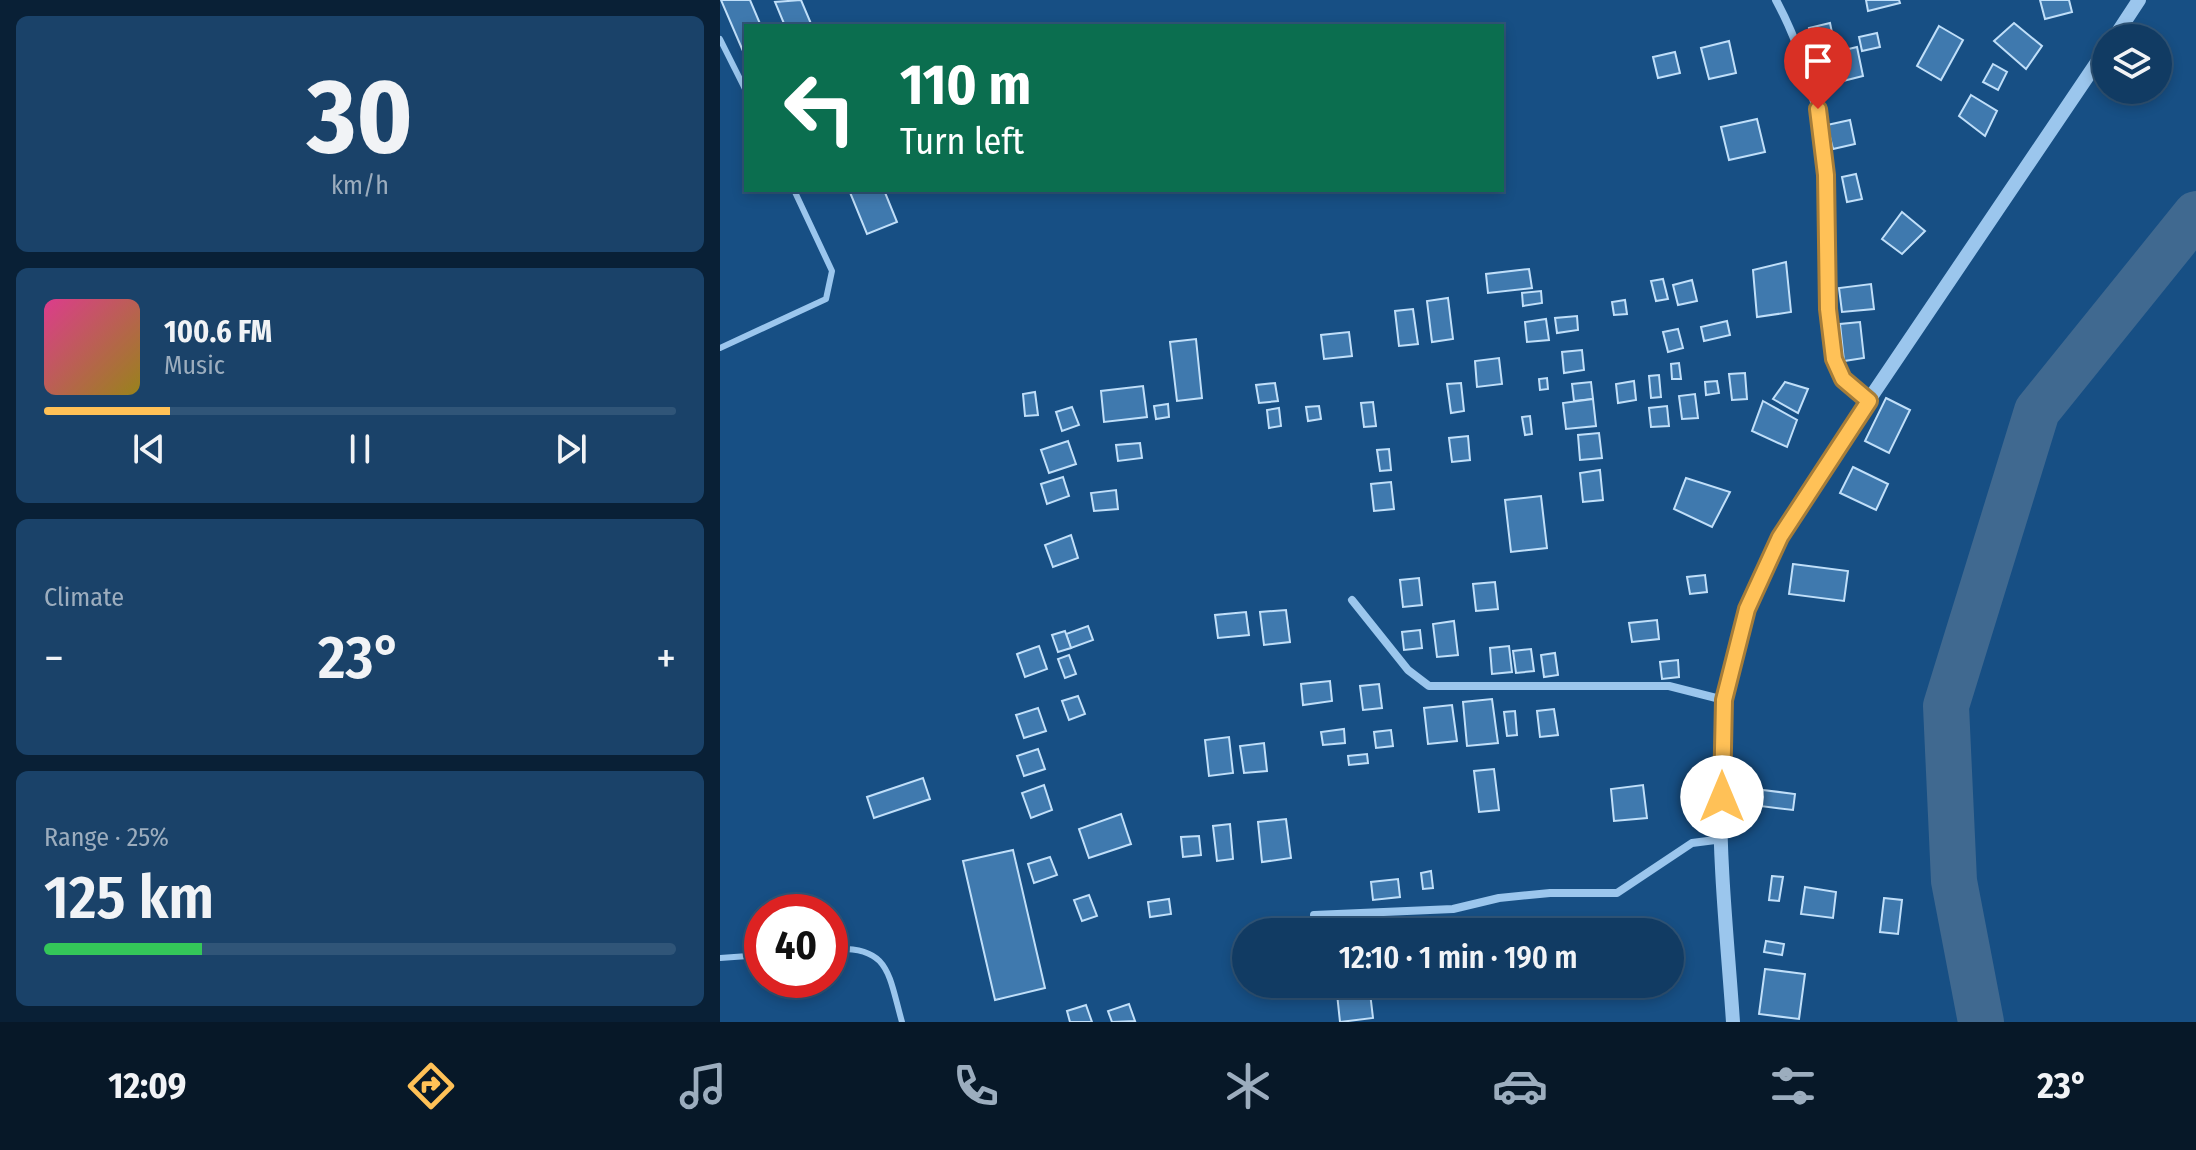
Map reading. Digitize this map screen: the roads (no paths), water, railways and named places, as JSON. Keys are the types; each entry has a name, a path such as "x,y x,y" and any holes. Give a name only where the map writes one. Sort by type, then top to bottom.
{"street":[{"path":"1776,0 1811,81 1818,109 1826,175 1828,309 1834,359 1843,379 1869,401"},
{"path":"2123,24 2139,0"},
{"path":"1733,1022 1723,839 1724,700 1747,609 1762,571 1802,499 2092,70"},
{"path":"1352,600 1408,670 1429,686 1669,686 1724,700"},
{"path":"1314,915 1453,909 1499,898 1550,893 1617,893 1692,843 1723,839"}],"lane":[{"path":"720,39 744,87"},
{"path":"720,348 826,299 832,271 795,192"},
{"path":"848,948 871,952 885,964 902,1022"},
{"path":"720,958 744,956"}],"waterway":[{"path":"1981,1022 1954,881 1946,706 2037,411 2196,214"}]}
